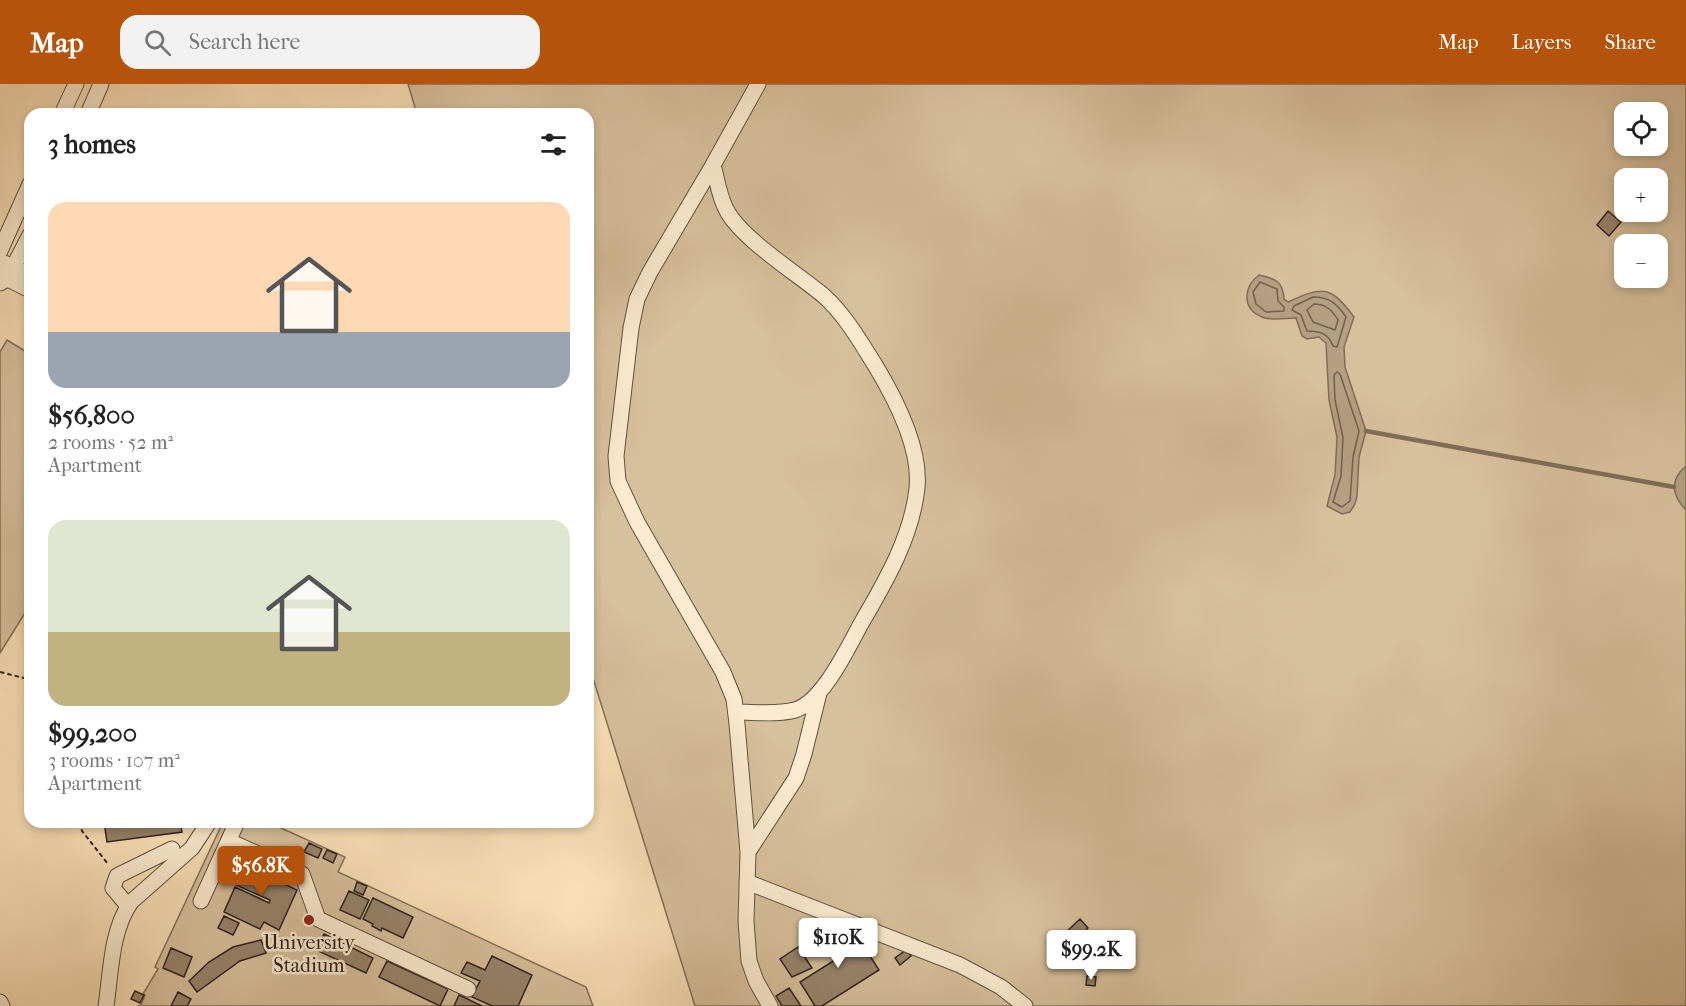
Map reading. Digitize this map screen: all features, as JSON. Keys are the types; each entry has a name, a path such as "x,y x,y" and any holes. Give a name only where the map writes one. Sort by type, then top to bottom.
{"street":[{"path":"67,108 76,84"},
{"path":"91,108 101,84"},
{"path":"758,84 650,272 637,299 631,328 616,456 618,481 637,522 723,672 734,699 748,852 746,921 749,961 756,981 770,1006"},
{"path":"713,165 726,209 739,228 825,298 848,323 895,397 913,448 917,486 910,524 884,585 819,693 806,706 795,710 736,712"},
{"path":"0,251 24,197"},
{"path":"4,273 24,244"},
{"path":"4,273 24,275"},
{"path":"4,273 24,286"},
{"path":"748,852 796,778 819,693"},
{"path":"106,1006 118,929 128,906 192,848 205,828"},
{"path":"201,901 234,828"},
{"path":"229,841 302,874 318,919 468,989"},
{"path":"128,906 113,888 117,876 172,849"},
{"path":"747,882 960,965 1000,987 1025,1006"},
{"path":"0,1002 2,1006"}],"path":[{"path":"0,672 24,678"},
{"path":"81,828 117,876"}],"shaded area":[{"path":"408,84 1686,84 1686,1006 695,1006 594,681 594,108 415,108"},
{"path":"7,340 24,350 24,615 0,653 0,352"},
{"name":"University Stadium","path":"220,828 281,828 345,857 338,872 586,987 593,1006 138,1006 141,1005 145,995 143,994 158,969 155,967"}],"water":[{"path":"1259,275 1278,282 1284,299 1288,302 1310,293 1325,292 1338,299 1354,317 1344,347 1345,367 1366,431 1359,457 1357,496 1350,512 1342,514 1327,506 1335,475 1337,437 1329,400 1326,343 1319,337 1307,339 1302,336 1296,318 1266,318 1251,309 1247,298 1248,291"},
{"path":"1686,466 1686,510 1675,494 1674,488 1677,477"}],"building":[{"path":"1608,211 1614,216 1614,222 1621,222 1609,236 1597,225"},
{"path":"105,828 181,828 182,832 107,842"},
{"path":"309,843 322,849 318,858 304,852"},
{"path":"327,850 337,854 333,863 323,858"},
{"path":"248,860 285,877 282,883 297,890 279,930 264,922 260,929 224,912 235,887 269,903 270,900 236,885"},
{"path":"357,882 367,886 363,895 354,891"},
{"path":"349,891 369,900 360,919 340,910"},
{"path":"373,898 413,917 403,938 382,928 381,931 363,919"},
{"path":"224,916 239,923 233,935 218,928"},
{"path":"1080,919 1088,928 1072,943 1064,934"},
{"path":"834,923 852,952 863,945 879,970 822,1006 815,1006 800,982 835,960 819,933"},
{"path":"324,934 373,958 366,973 316,950"},
{"path":"261,940 266,953 240,961 197,992 189,981 209,962 233,947"},
{"path":"798,947 812,968 792,977 780,959"},
{"path":"171,948 192,957 184,977 163,968"},
{"path":"906,950 911,956 900,965 895,958"},
{"path":"492,956 532,975 518,1006 492,1006 472,997 480,981 461,973 467,962 485,970"},
{"path":"387,961 448,989 440,1006 379,977"},
{"path":"1087,976 1096,977 1095,986 1086,985"},
{"path":"789,988 801,1006 782,1006 776,996"},
{"path":"135,991 144,995 140,1003 131,999"},
{"path":"178,992 191,999 187,1006 171,1006"},
{"path":"459,995 482,1006 454,1006"}],"waterway":[{"path":"1366,431 1674,487"}],"place":[{"name":"University Stadium","path":"309,920"}]}
